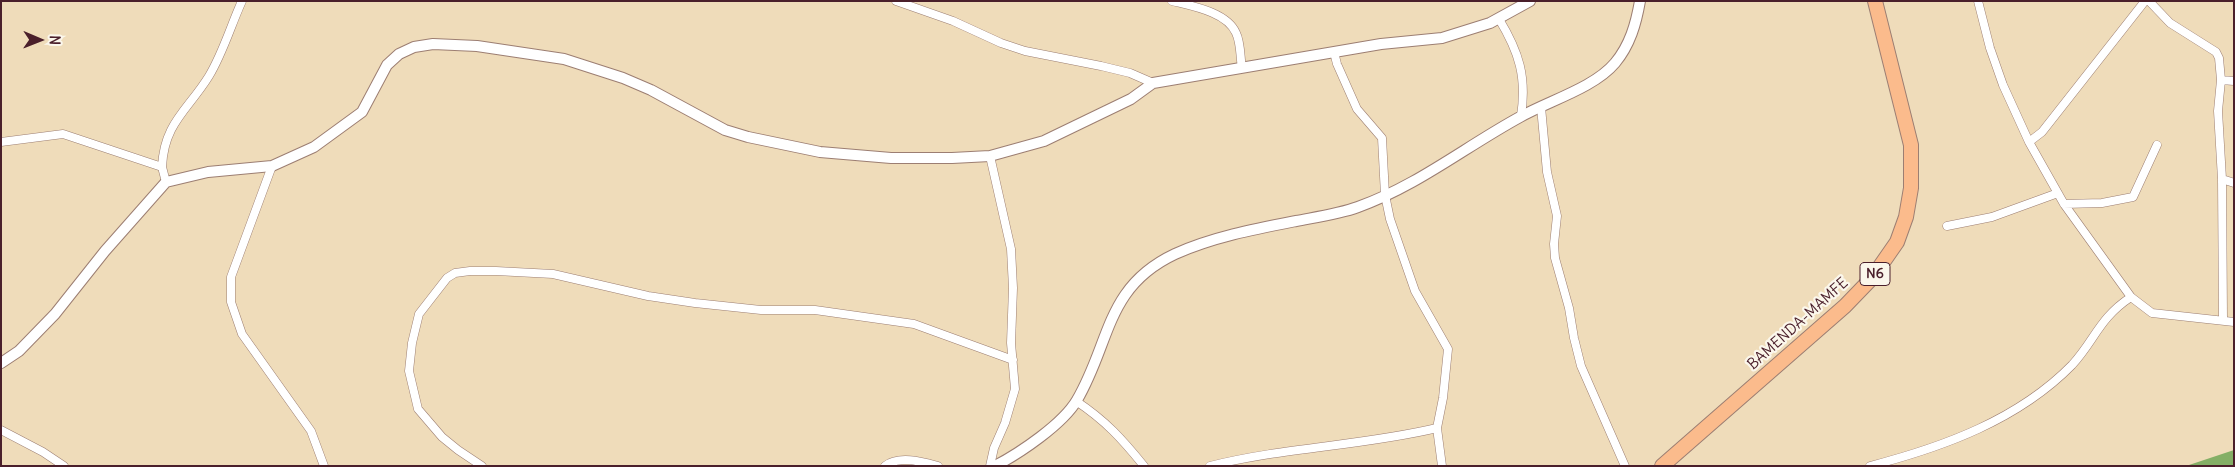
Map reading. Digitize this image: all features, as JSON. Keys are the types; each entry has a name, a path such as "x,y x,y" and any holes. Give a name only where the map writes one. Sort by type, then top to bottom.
{"highway":[{"name":"BAMENDA-MAMFE","path":"1662,466 1845,306 1872,278 1897,242 1906,216 1911,188 1911,145 1875,1"}],"street":[{"path":"166,182 162,167 170,127 209,75 242,1"},
{"path":"896,1 953,21 1001,44 1025,51 1130,73 1152,83"},
{"path":"1172,1 1205,6 1236,32 1242,68"},
{"path":"1,363 19,351 55,314 104,251 166,182 208,172 272,166 314,147 362,112 387,65 400,54 414,47 433,44 502,48 564,59 603,70 644,87 725,130 748,137 820,152 891,158 952,158 990,156 1044,141 1131,98 1152,83 1381,44 1442,38 1475,29 1499,19 1530,1"},
{"path":"995,466 1050,430 1076,402 1118,306 1129,287 1153,266 1173,255 1212,240 1357,208 1412,184 1521,116 1583,86 1614,64 1629,42 1637,19 1640,1"},
{"path":"1978,1 1990,48 2003,85 2029,142 2064,204 2131,297 2152,313 2234,322"},
{"path":"2029,142 2042,132 2147,1 2170,23 2216,52 2219,58 2221,80 2218,112 2222,179 2223,320"},
{"path":"1499,19 1514,46 1522,73 1521,116"},
{"path":"1334,52 1337,64 1357,109 1382,138 1384,195 1390,219 1415,291 1448,349 1443,398 1437,428 1442,466"},
{"path":"2221,80 2234,81"},
{"path":"1541,107 1547,172 1556,216 1555,258 1569,308 1581,366 1625,466"},
{"path":"1,142 63,134 162,167"},
{"path":"2064,204 2102,202 2133,197 2157,145"},
{"path":"990,156 1011,249 1015,389 1005,423 994,448 990,466"},
{"path":"272,166 231,277 231,302 242,334 311,431 324,466"},
{"path":"2222,179 2234,182"},
{"path":"1947,226 1992,217 2058,193"},
{"path":"482,466 458,450 428,422 418,409 409,371 412,343 419,314 447,278 455,273 496,271 553,274 648,296 695,304 761,310 825,311 914,324 1013,360"},
{"path":"1870,466 1931,449 2017,409 2046,389 2073,363 2106,317 2131,297"},
{"path":"1076,402 1100,417 1123,440 1144,466"},
{"path":"1210,466 1243,458 1390,438 1437,428"},
{"path":"1,430 43,452 64,466"},
{"path":"885,466 889,463 900,461 918,461 938,466"}],"green space":[{"path":"2234,450 2234,466 2189,466 2189,465"}]}
